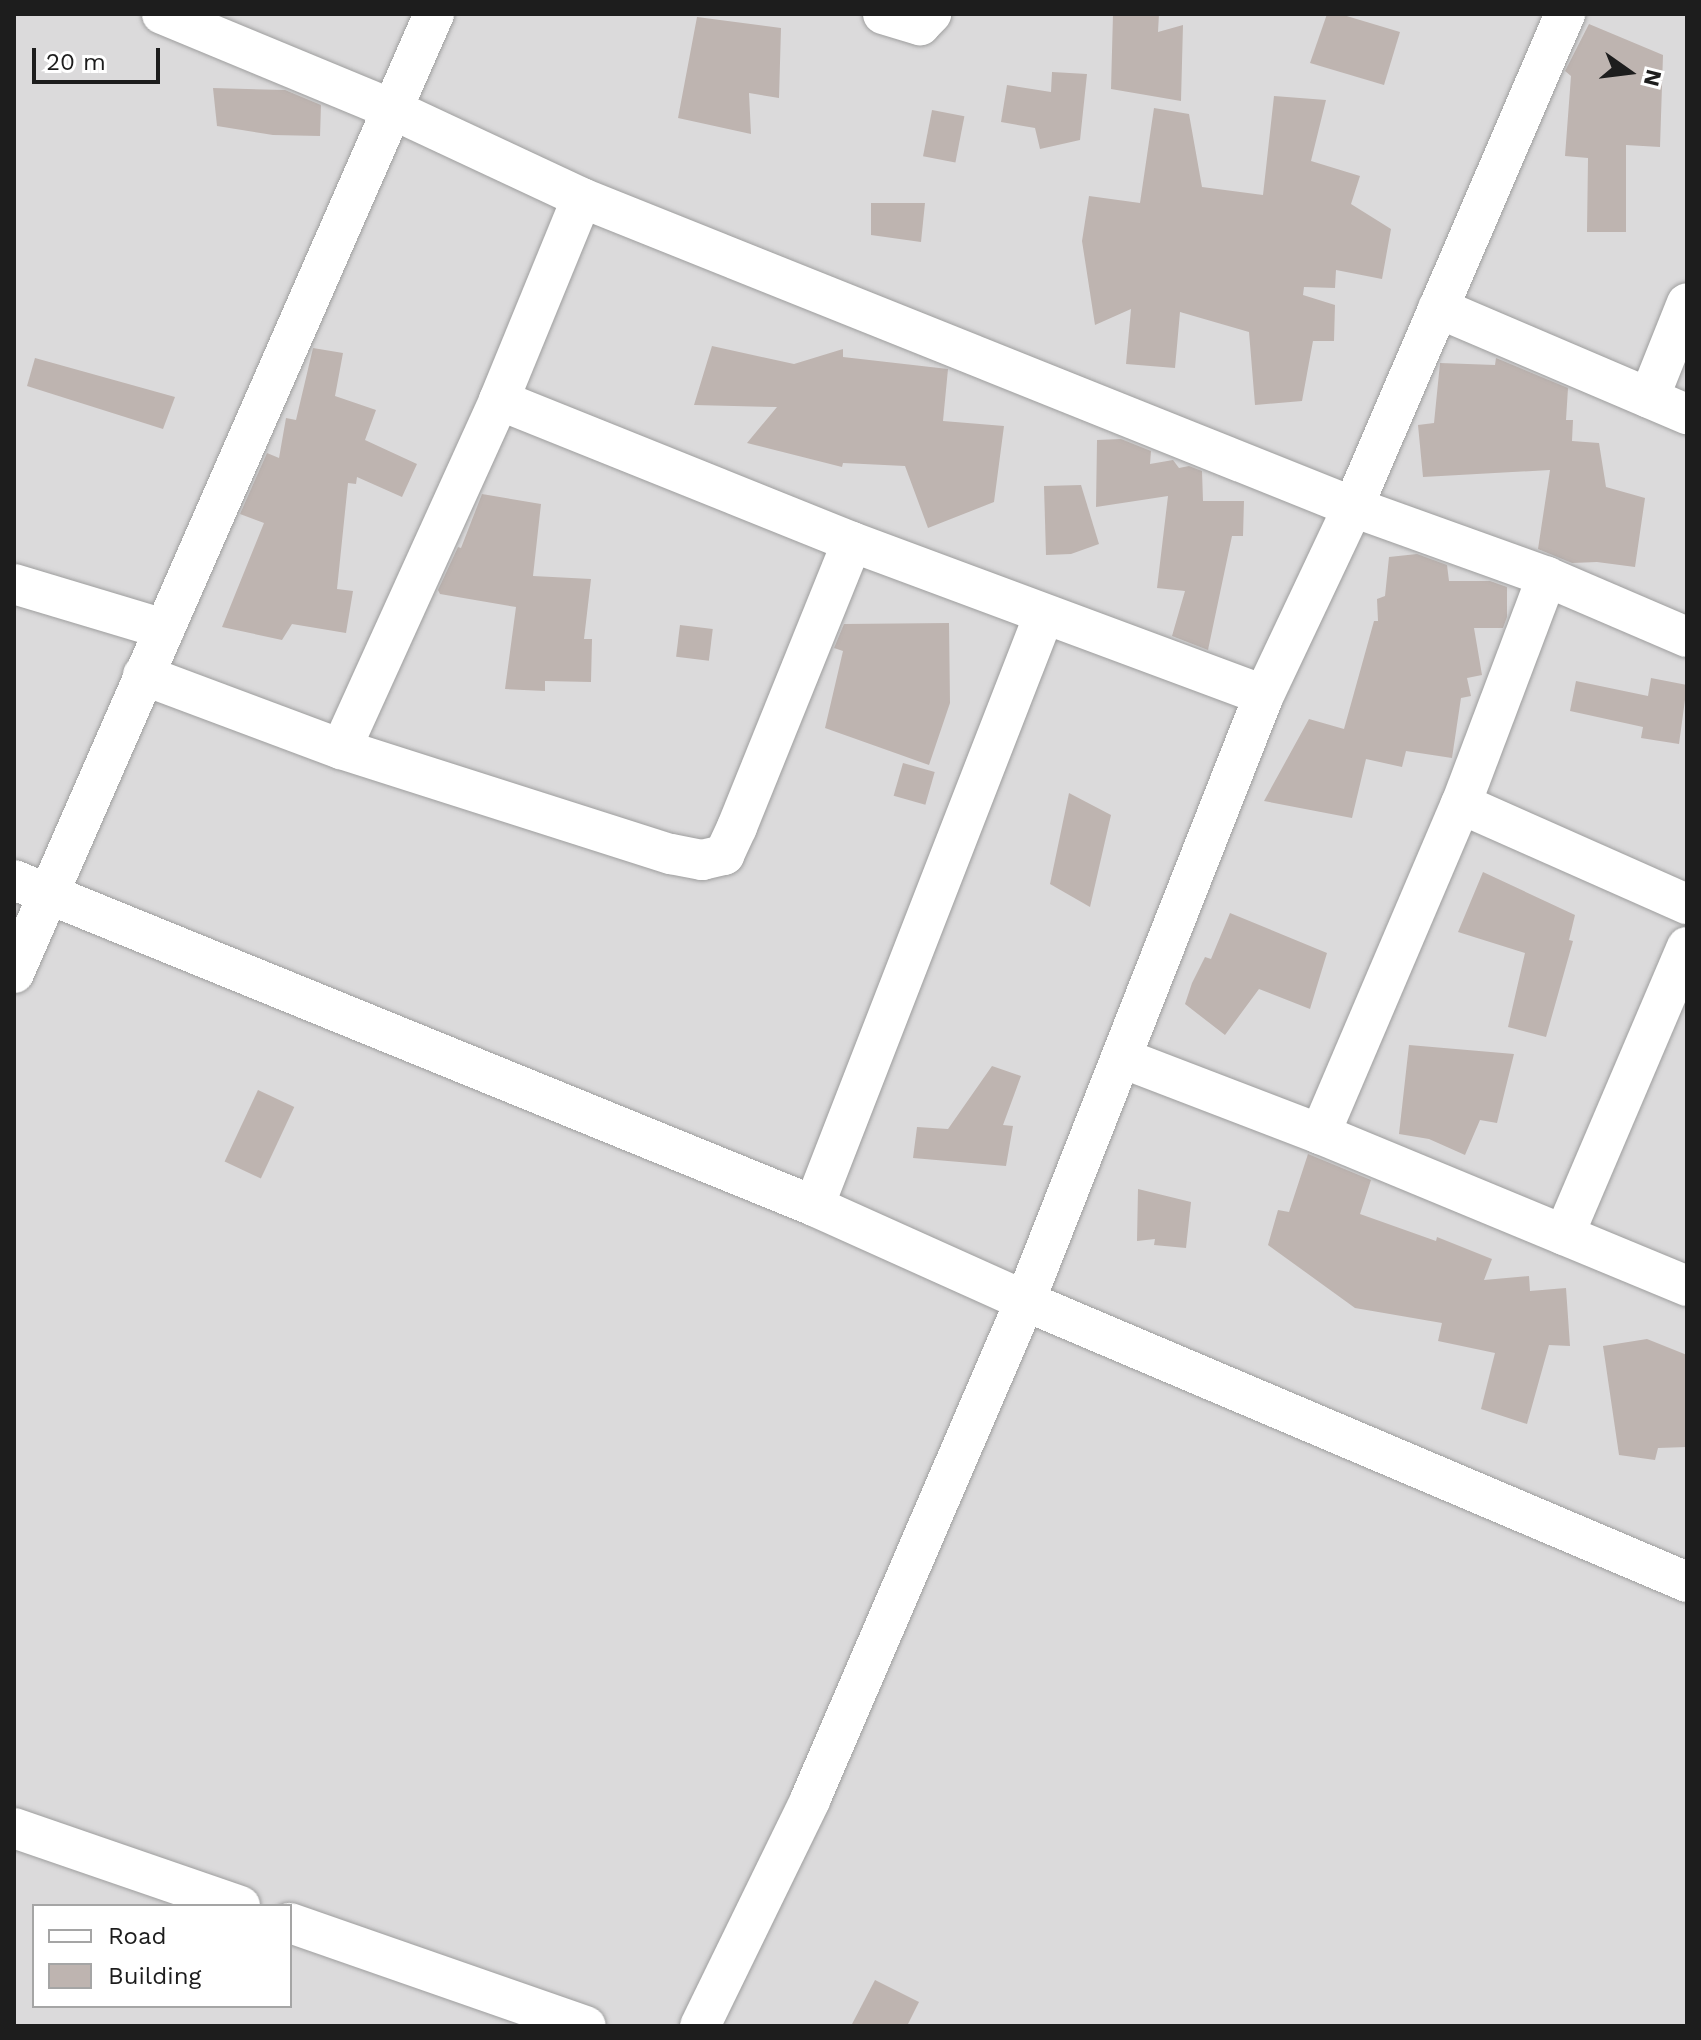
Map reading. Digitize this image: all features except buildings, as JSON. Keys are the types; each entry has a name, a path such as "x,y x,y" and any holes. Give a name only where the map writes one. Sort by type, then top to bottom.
{"street":[{"path":"162,14 394,110 582,198 1353,507 1547,577 1687,637"},
{"path":"14,973 31,886 143,675 434,14"},
{"path":"883,14 920,25 931,14"},
{"path":"700,2026 810,1800 1025,1301 1264,695 1353,507 1565,14"},
{"path":"341,749 499,400 582,198"},
{"path":"1649,398 1687,303"},
{"path":"1438,308 1687,414"},
{"path":"499,400 852,542 1264,695"},
{"path":"143,675 341,749 671,854 702,860 724,855 852,542"},
{"path":"1320,1134 1461,804 1547,577"},
{"path":"14,584 164,629"},
{"path":"814,1206 1044,615"},
{"path":"1461,804 1687,904"},
{"path":"31,886 814,1206 1025,1301 1687,1582"},
{"path":"1564,1235 1687,947"},
{"path":"1122,1058 1320,1134 1687,1286"},
{"path":"14,1828 234,1904"},
{"path":"292,1924 586,2026"}],"shaded area":[{"path":"14,14 1687,14 1687,2026 14,2026"}]}
